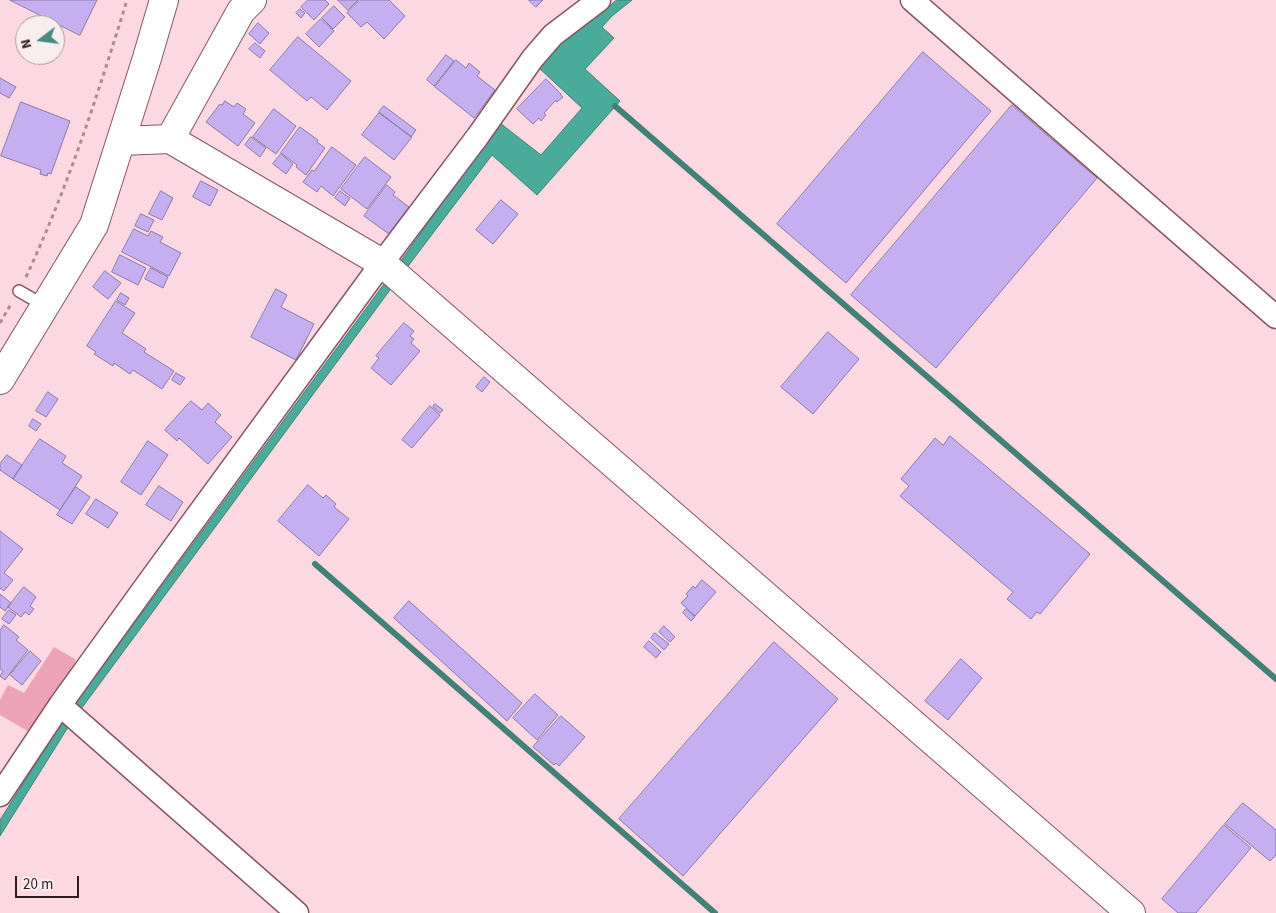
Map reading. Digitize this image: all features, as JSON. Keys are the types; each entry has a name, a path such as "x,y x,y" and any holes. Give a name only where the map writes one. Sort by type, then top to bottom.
{"street":[{"path":"0,380 94,225 164,0"},
{"path":"170,139 241,11 252,0"},
{"path":"0,795 68,713 391,271 472,144 533,58 553,35 599,0"},
{"path":"912,0 1276,317"},
{"path":"121,141 170,139 391,271 1131,913"},
{"path":"68,713 297,913"}],"lane":[{"path":"19,292 45,306"}],"path":[{"path":"0,323 19,292 70,174 128,0"}],"shaded area":[{"path":"617,0 632,0 602,27 614,38 585,69 620,101 537,195 492,155 390,290 70,724 0,836 0,820 64,719 500,123 541,155 582,108 539,68 560,42 600,10"},
{"path":"54,647 75,659 76,667 29,732 0,715 0,700 8,685 24,693"}],"building":[{"path":"10,0 97,0 80,35 65,28 65,15 40,15"},
{"path":"308,0 325,0 329,4 314,20 301,7"},
{"path":"338,0 358,0 348,10"},
{"path":"360,0 389,0 405,16 384,39 367,22 361,27 347,13"},
{"path":"529,0 543,0 536,7"},
{"path":"334,6 345,17 333,29 322,18"},
{"path":"300,9 305,13 301,18 296,13"},
{"path":"321,19 334,31 319,47 306,34"},
{"path":"258,23 269,33 260,44 249,34"},
{"path":"298,37 351,81 327,110 311,97 307,101 270,70"},
{"path":"255,43 265,51 260,58 249,49"},
{"path":"923,52 991,111 846,283 777,224"},
{"path":"446,55 454,61 434,86 427,80"},
{"path":"456,60 466,68 469,63 480,72 477,76 495,90 474,118 435,87"},
{"path":"0,78 16,87 9,98 0,93"},
{"path":"546,79 563,97 557,102 556,100 544,113 546,115 541,121 539,118 533,124 517,109"},
{"path":"225,101 234,107 237,103 246,109 243,114 255,123 238,146 206,122 220,104 222,105"},
{"path":"21,102 70,121 51,174 48,173 47,176 40,174 41,170 1,156"},
{"path":"1012,105 1097,178 936,368 851,295"},
{"path":"384,106 416,130 411,137 379,112"},
{"path":"274,109 296,126 276,154 253,137"},
{"path":"379,113 412,137 394,160 362,135"},
{"path":"300,127 318,140 317,142 325,148 306,175 296,167 297,165 281,153"},
{"path":"251,137 266,148 260,157 245,145"},
{"path":"332,147 356,165 333,196 321,186 317,192 303,182"},
{"path":"281,154 293,164 286,174 273,164"},
{"path":"365,157 391,177 367,209 341,189"},
{"path":"201,181 218,190 210,206 193,197"},
{"path":"387,185 395,192 393,195 409,207 389,234 364,216"},
{"path":"161,191 173,198 162,220 149,214"},
{"path":"340,191 350,198 345,206 335,198"},
{"path":"501,200 518,214 493,244 476,230"},
{"path":"141,214 154,220 148,232 135,226"},
{"path":"134,229 148,236 151,231 163,237 160,242 181,253 169,276 122,252"},
{"path":"120,255 146,268 138,285 112,272"},
{"path":"151,268 168,277 163,288 145,279"},
{"path":"105,271 121,283 108,299 93,287"},
{"path":"276,289 287,295 281,307 314,324 296,360 251,337"},
{"path":"121,293 129,298 125,305 117,300"},
{"path":"116,301 135,313 122,333 146,349 144,352 174,371 162,389 133,370 130,374 114,363 113,366 94,354 96,352 87,346"},
{"path":"404,323 414,331 410,336 414,339 411,343 420,351 391,385 371,368 379,358 376,356"},
{"path":"828,332 859,359 813,414 781,387"},
{"path":"176,373 185,378 180,385 172,380"},
{"path":"484,377 490,382 482,392 476,387"},
{"path":"48,392 58,399 46,417 36,411"},
{"path":"191,401 202,410 208,403 221,415 215,422 232,437 208,464 179,438 177,441 165,430"},
{"path":"435,404 443,410 440,413 433,407"},
{"path":"430,406 440,415 412,448 402,440"},
{"path":"33,419 41,424 36,431 29,426"},
{"path":"950,436 1090,554 1040,614 1037,612 1031,619 1007,599 1013,592 900,496 909,486 901,479 935,438 943,445"},
{"path":"40,439 66,456 62,463 82,476 60,510 13,479"},
{"path":"148,441 168,455 141,495 121,482"},
{"path":"7,455 22,465 13,479 0,470 0,464"},
{"path":"308,485 323,498 326,495 336,504 334,507 349,519 319,556 278,521"},
{"path":"159,486 183,502 171,521 146,505"},
{"path":"76,487 90,497 72,524 57,515"},
{"path":"96,499 118,513 108,528 86,514"},
{"path":"0,531 23,549 4,573 13,580 4,591 0,588"},
{"path":"702,580 716,592 695,616 681,603 688,596 686,594 693,586 695,588"},
{"path":"24,587 36,597 30,606 34,609 29,615 25,612 21,617 8,607"},
{"path":"0,594 11,603 5,611 0,607"},
{"path":"409,601 522,703 507,721 394,618"},
{"path":"686,609 695,617 691,621 683,613"},
{"path":"9,610 16,615 9,624 2,619"},
{"path":"4,625 19,637 16,640 28,650 5,680 0,676 3,671 0,669 0,631"},
{"path":"664,626 675,637 670,642 659,632"},
{"path":"655,633 669,644 664,650 651,638"},
{"path":"649,641 661,652 656,658 644,647"},
{"path":"774,642 838,699 683,876 619,819"},
{"path":"30,651 41,661 22,685 10,675"},
{"path":"961,659 982,678 948,720 925,701"},
{"path":"535,694 558,715 537,740 513,718"},
{"path":"561,716 585,737 559,766 556,763 554,765 533,747"},
{"path":"1243,803 1276,830 1276,855 1270,861 1225,824"},
{"path":"1224,825 1251,848 1196,913 1178,913 1162,899"}],"waterway":[{"path":"615,106 1276,679"},
{"path":"315,564 715,913"}]}
